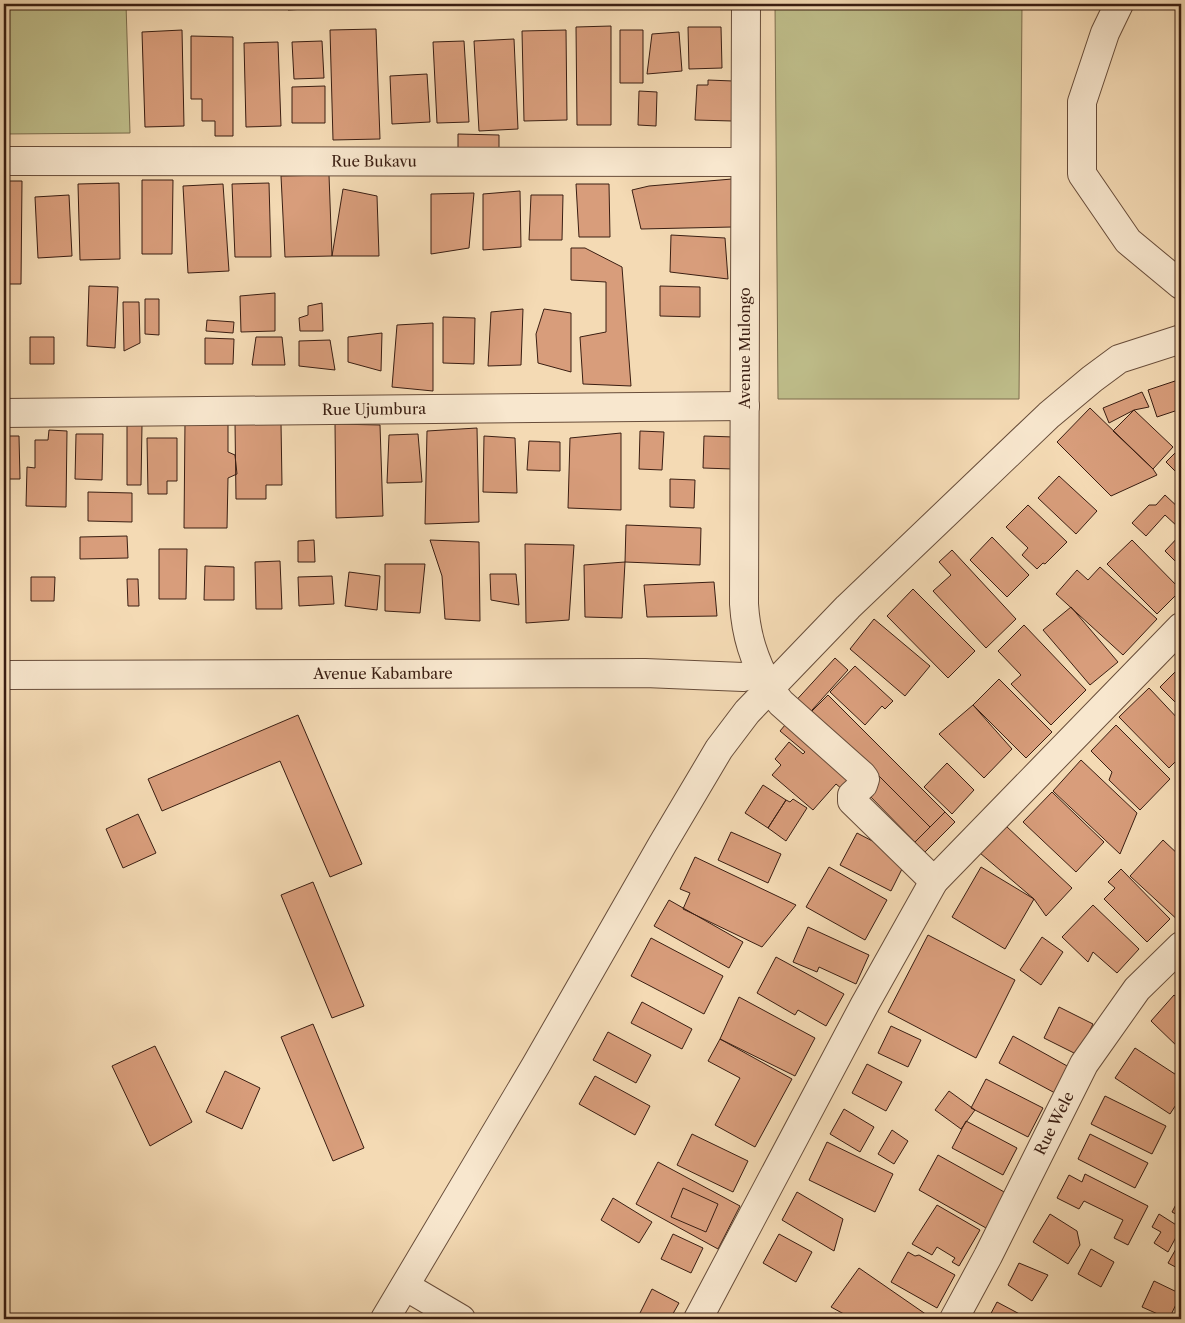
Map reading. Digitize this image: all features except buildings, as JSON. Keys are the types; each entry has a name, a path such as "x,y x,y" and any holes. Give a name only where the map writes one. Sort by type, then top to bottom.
{"street":[{"name":"Avenue Mulongo","path":"746,4 745,630 765,680 780,703 865,779 863,784 852,795 852,801 934,881"},
{"path":"1119,4 1104,33 1082,102 1082,174 1128,240 1181,285"},
{"name":"Rue Bukavu","path":"4,161 745,162"},
{"path":"385,1319 719,749 747,712 765,680 848,607 1049,415 1092,378 1119,359 1181,339"},
{"name":"Rue Ujumbura","path":"4,413 745,406"},
{"path":"698,1319 865,1004 934,881 1181,627"},
{"name":"Avenue Kabambare","path":"4,675 646,673 743,677 765,680"},
{"name":"Rue Wele","path":"954,1319 988,1256 1084,1064 1137,989 1181,946"},
{"path":"405,1286 461,1319"}],"shaded area":[{"path":"4,4 126,4 130,133 4,134"},
{"path":"775,4 1022,4 1019,399 778,399"}]}
